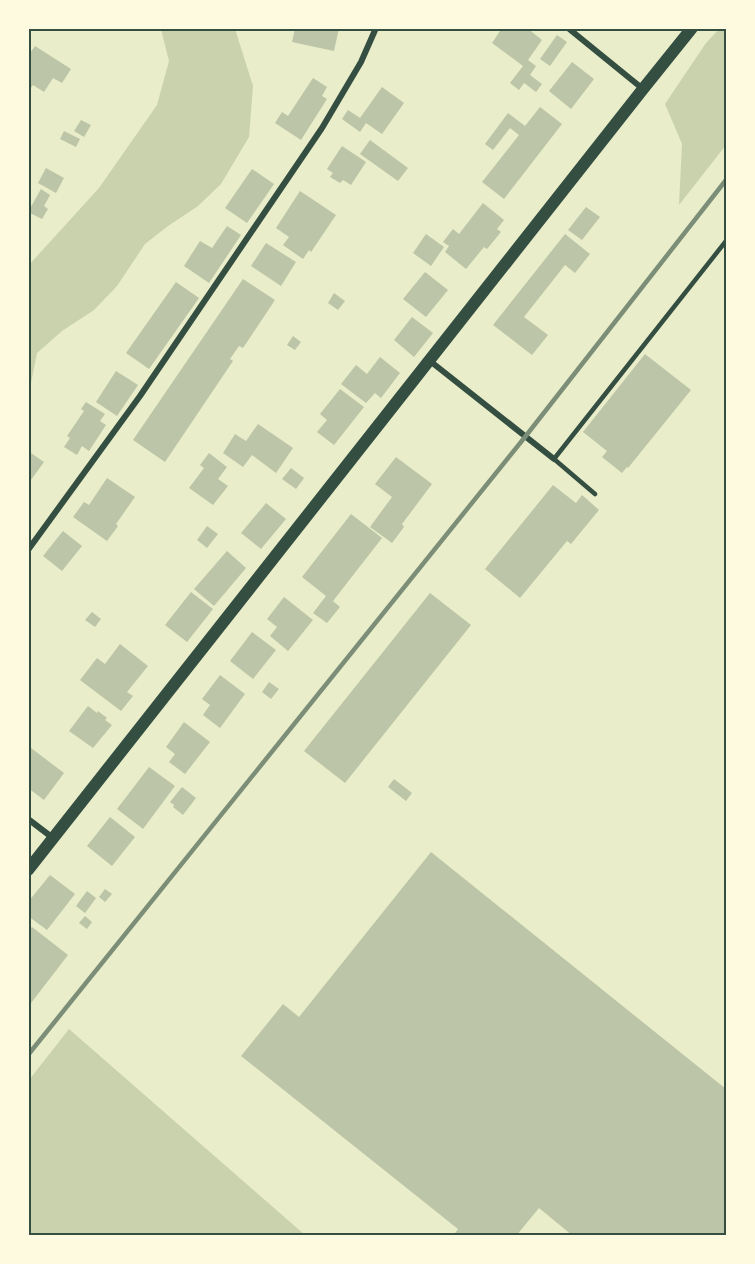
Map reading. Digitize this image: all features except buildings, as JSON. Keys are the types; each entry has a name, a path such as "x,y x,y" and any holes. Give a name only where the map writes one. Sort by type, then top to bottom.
{"main road":[{"path":"28,870 692,28"}],"street":[{"path":"28,550 140,396 322,128 361,62 376,28"},
{"path":"568,28 643,89"},
{"path":"430,361 554,459"},
{"path":"28,819 54,839"}],"lane":[{"path":"595,494 554,459 726,241"}],"green space":[{"path":"161,29 235,29 253,86 249,137 221,184 198,206 145,244 117,286 94,310 62,331 37,353 29,393 29,265 99,188 157,105 169,61"},
{"path":"719,29 726,29 726,145 679,205 682,144 665,104 706,43"},
{"path":"69,1029 305,1235 29,1235 29,1080"}],"railway":[{"path":"28,1055 525,437 726,180"}]}
